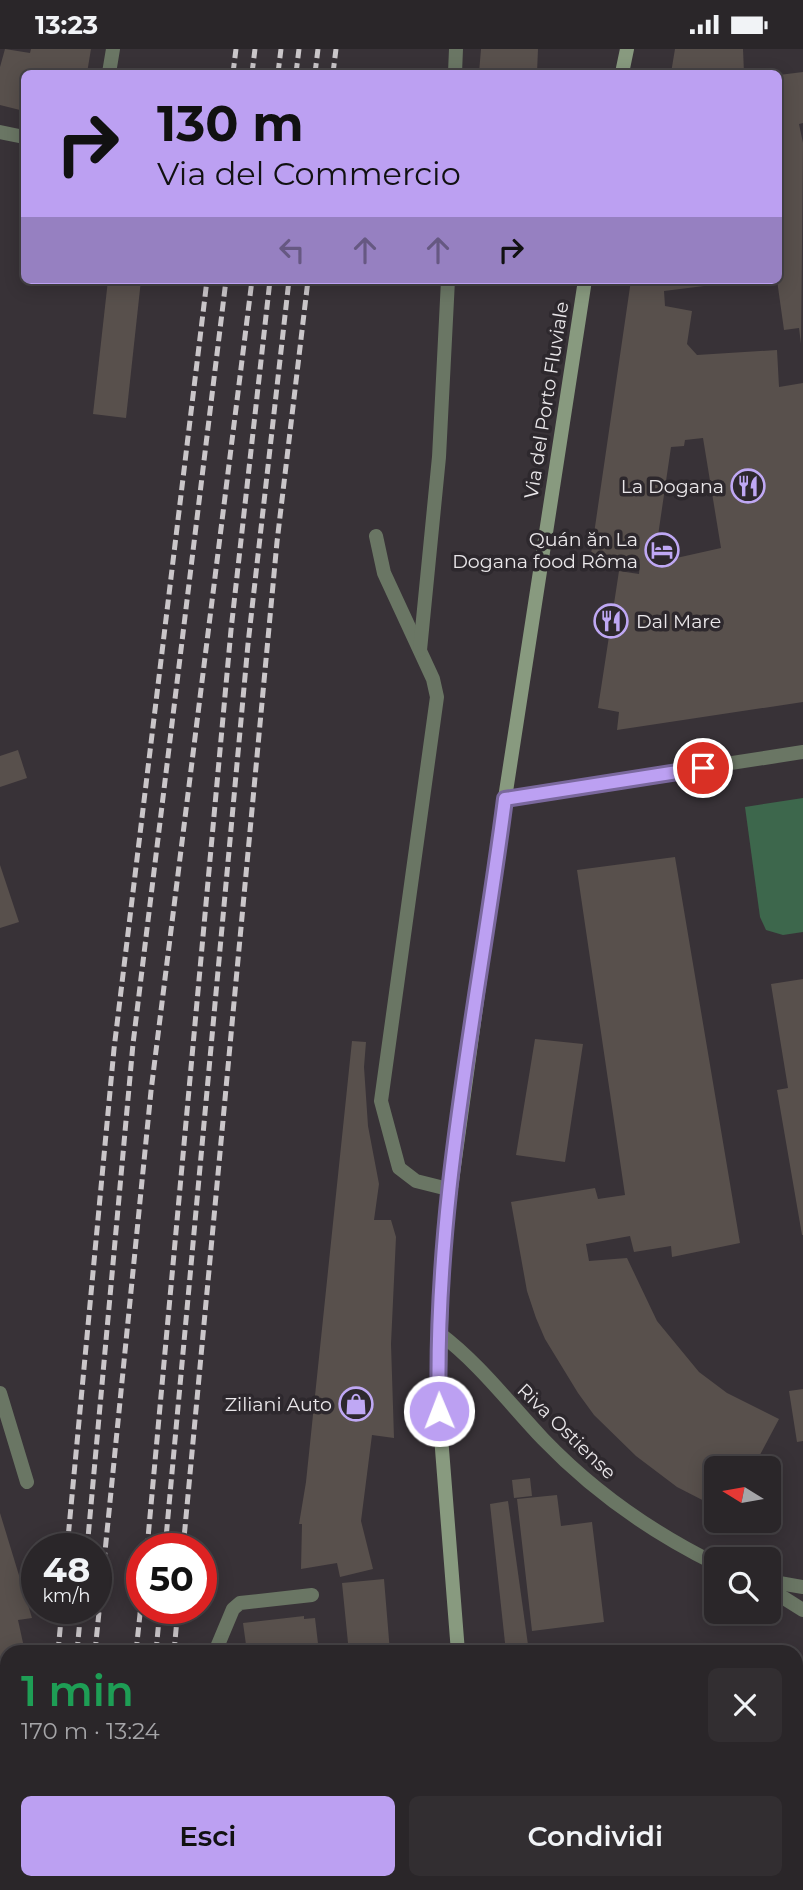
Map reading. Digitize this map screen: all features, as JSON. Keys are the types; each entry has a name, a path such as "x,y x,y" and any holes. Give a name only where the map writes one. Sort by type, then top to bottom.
{"main road":[{"path":"623,70 627,49"},
{"name":"Via del Porto Fluviale","path":"457,1645 440,1440 439,1333 448,1189 583,284"}],"street":[{"path":"110,70 113,49"},
{"path":"455,70 456,49"},
{"path":"0,132 21,136"},
{"path":"420,651 439,457 448,284"},
{"path":"376,536 384,573 420,651 437,697 382,1101 399,1168 416,1181 448,1189"},
{"path":"505,799 803,752"},
{"name":"Riva Ostiense","path":"439,1333 463,1351 543,1439 588,1481 631,1513 704,1557"},
{"path":"0,1393 27,1482"},
{"path":"781,1583 803,1587"},
{"path":"218,1645 233,1609 240,1603 312,1595"},
{"path":"781,1596 803,1610"}],"green space":[{"path":"803,798 803,932 783,935 766,930 760,917 745,807"}],"building":[{"path":"5,49 30,53 31,49 91,49 88,70 21,70 21,110 0,105 0,67"},
{"path":"481,49 538,49 537,70 479,70"},
{"path":"675,49 743,49 744,70 672,70"},
{"path":"803,72 803,123 799,124 803,143 801,344 799,328 784,330 778,284 782,284 782,75"},
{"path":"108,284 141,284 126,418 93,414"},
{"path":"630,284 712,284 664,291 665,306 692,311 687,344 697,355 777,350 779,387 803,383 803,702 617,730 619,712 598,708 619,571 639,574 640,564 589,568","holes":["703,438 721,548 654,563 671,447 684,446 685,440"]},
{"path":"18,750 27,778 0,787 0,756"},
{"path":"675,857 740,1243 672,1257 671,1246 634,1252 630,1236 586,1244 589,1261 627,1258 657,1321 699,1372 727,1393 779,1419 759,1456 704,1456 704,1501 677,1487 636,1456 594,1415 545,1339 527,1291 511,1202 595,1188 598,1199 625,1195 577,870"},
{"path":"0,865 19,922 0,928"},
{"path":"803,979 802,1235 777,1090 788,1088 771,984"},
{"path":"535,1039 583,1044 565,1162 516,1155"},
{"path":"352,1041 366,1042 364,1067 368,1126 379,1184 374,1220 391,1220 396,1237 391,1344 394,1438 372,1435 361,1521 373,1569 340,1577 337,1563 301,1569 302,1524 299,1524 306,1482"},
{"path":"803,1389 803,1441 797,1442 789,1391"},
{"path":"530,1478 532,1496 514,1498 512,1480"},
{"path":"557,1495 561,1526 592,1522 604,1622 532,1631 517,1499"},
{"path":"508,1501 528,1645 505,1645 490,1504"},
{"path":"0,1513 21,1582 21,1620 18,1620 23,1645 0,1645"},
{"path":"384,1579 389,1645 330,1645 348,1643 342,1583"},
{"path":"304,1616 304,1619 315,1618 318,1645 246,1645 243,1623"}],"railway":[{"path":"233,70 236,49"},
{"path":"252,70 255,49"},
{"path":"278,70 281,49"},
{"path":"296,70 299,49"},
{"path":"315,70 318,49"},
{"path":"333,70 336,49"},
{"path":"69,1533 114,1049 207,284"},
{"path":"88,1533 133,1044 226,284"},
{"path":"96,1645 151,1091 252,284"},
{"path":"148,1533 231,630 270,284"},
{"path":"166,1533 248,644 289,284"},
{"path":"184,1533 277,542 308,284"},
{"path":"59,1645 61,1624"},
{"path":"78,1645 80,1624"},
{"path":"137,1645 139,1624"},
{"path":"157,1645 159,1624"},
{"path":"175,1645 177,1624"}],"place":[{"name":"La Dogana","path":"748,486"},
{"name":"Quán ăn La Dogana food Rôma","path":"662,550"},
{"name":"Dal Mare","path":"611,621"},
{"name":"Ziliani Auto","path":"356,1404"}],"route":[{"path":"439,1411 441,1270 448,1189 505,799 703,768"}]}
